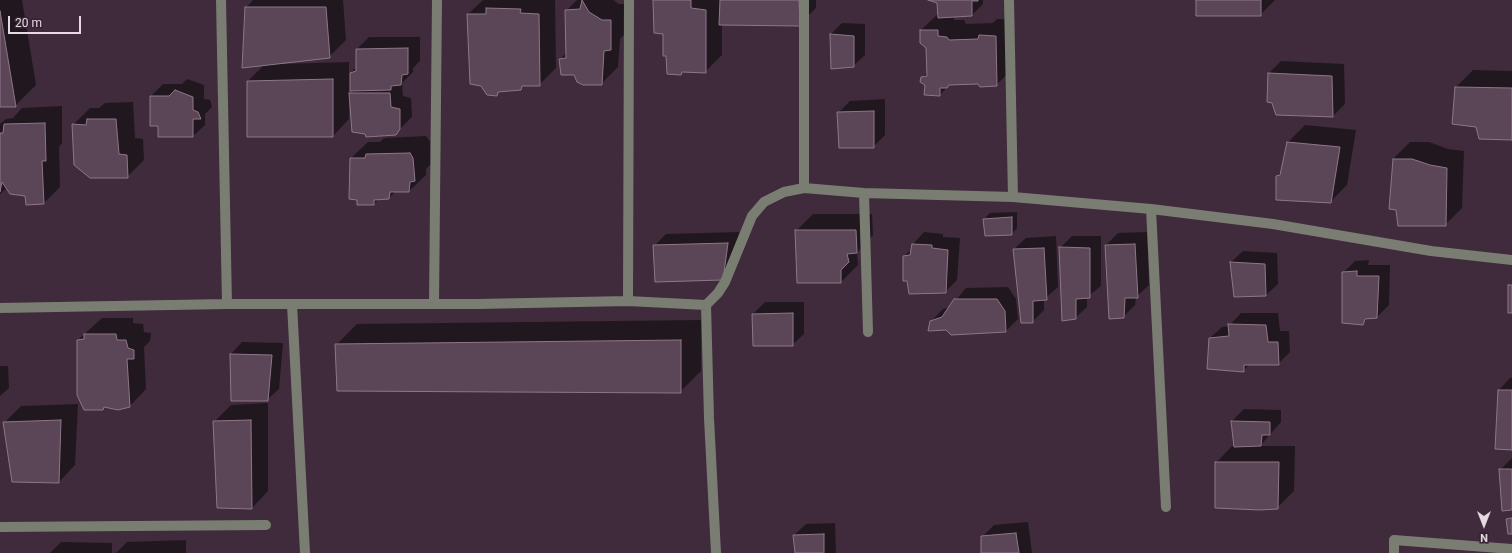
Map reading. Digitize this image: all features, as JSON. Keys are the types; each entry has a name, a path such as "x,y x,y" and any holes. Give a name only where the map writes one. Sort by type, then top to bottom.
{"street":[{"path":"221,0 228,304"},
{"path":"434,303 437,0"},
{"path":"628,301 629,0"},
{"path":"804,0 804,188"},
{"path":"1009,0 1013,197"},
{"path":"716,553 709,418 706,305 718,293 725,282 752,216 764,202 784,192 804,188 864,193 1013,197 1151,209 1273,224 1431,251 1512,260"},
{"path":"864,193 868,332"},
{"path":"1151,209 1166,507"},
{"path":"0,308 228,304 478,304 628,301 706,305"},
{"path":"292,304 305,553"},
{"path":"0,527 266,525"},
{"path":"1394,553 1394,540 1512,549"}],"building":[{"path":"582,0 589,12 602,20 611,20 611,50 604,51 602,85 583,85 577,82 574,75 561,75 559,59 566,58 565,10 580,9"},
{"path":"653,0 691,0 691,8 706,10 706,73 682,72 681,75 667,74 666,56 663,56 663,34 654,33"},
{"path":"720,0 799,0 800,26 719,25"},
{"path":"928,0 978,1 972,1 972,16 938,18 937,3"},
{"path":"1196,0 1261,0 1261,16 1196,16"},
{"path":"245,7 326,7 330,58 242,68"},
{"path":"486,8 521,9 520,13 539,14 540,86 522,86 521,90 498,92 497,96 487,95 481,86 470,84 467,14 486,14"},
{"path":"0,11 16,107 0,107"},
{"path":"920,30 938,30 938,36 947,37 949,40 978,39 979,35 996,36 997,86 980,87 978,84 949,85 947,88 940,88 940,96 924,95 925,85 920,82 921,77 927,76 926,48 920,43"},
{"path":"830,34 854,36 854,67 831,69"},
{"path":"408,48 408,74 402,75 401,85 391,86 391,90 350,91 350,73 356,71 356,49"},
{"path":"1268,73 1332,76 1333,117 1276,115 1272,103 1267,102"},
{"path":"333,79 333,137 247,137 247,81"},
{"path":"1455,87 1512,88 1512,140 1479,139 1476,127 1452,124"},
{"path":"175,90 193,97 193,110 198,112 201,119 193,119 193,137 158,137 158,126 150,126 150,96 169,96"},
{"path":"349,93 390,93 391,107 400,109 400,129 396,135 366,137 365,134 352,132"},
{"path":"874,111 874,148 839,148 837,112"},
{"path":"87,119 116,119 119,154 127,155 128,178 90,178 74,165 72,124 86,125"},
{"path":"45,123 46,161 42,161 44,204 26,205 25,196 10,194 2,182 0,192 0,133 3,133 4,124"},
{"path":"1287,142 1340,147 1331,203 1276,200 1276,176 1280,175"},
{"path":"410,153 413,158 415,181 410,182 409,192 390,192 389,199 374,200 374,205 357,205 357,200 349,199 350,158 365,158 366,154"},
{"path":"1393,159 1412,159 1430,165 1447,168 1446,226 1398,226 1396,210 1389,209"},
{"path":"1012,217 1012,235 985,236 983,219"},
{"path":"795,230 856,230 857,253 847,254 849,262 841,270 841,283 797,283"},
{"path":"728,243 723,280 655,282 653,245"},
{"path":"912,244 932,245 932,248 948,250 946,293 909,294 907,281 903,281 903,256 910,255"},
{"path":"1135,244 1138,298 1125,298 1124,318 1109,319 1105,245"},
{"path":"1059,247 1090,248 1090,298 1076,299 1076,319 1062,321"},
{"path":"1044,248 1047,300 1033,301 1033,323 1021,323 1013,249"},
{"path":"1230,262 1265,264 1266,296 1234,297"},
{"path":"1357,271 1357,276 1379,276 1377,318 1365,319 1363,325 1342,323 1342,272"},
{"path":"1508,285 1512,285 1512,313 1508,313"},
{"path":"954,299 997,299 1005,311 1006,332 951,335 946,330 928,331 930,321 942,317"},
{"path":"793,313 793,346 753,346 752,314"},
{"path":"1228,324 1266,325 1268,342 1278,342 1279,365 1244,365 1244,372 1207,369 1209,338 1229,336"},
{"path":"84,334 116,334 117,340 126,340 128,348 134,350 134,359 127,359 130,407 118,410 104,407 103,410 84,410 77,395 77,340 84,339"},
{"path":"681,340 681,393 337,391 335,344"},
{"path":"230,354 272,355 268,401 231,401"},
{"path":"1498,390 1512,390 1512,450 1495,449"},
{"path":"61,420 59,483 12,482 3,422"},
{"path":"251,420 252,509 217,508 213,421"},
{"path":"1231,421 1270,422 1270,435 1262,435 1261,446 1234,447"},
{"path":"1215,462 1279,462 1278,509 1260,510 1215,508"},
{"path":"1499,469 1512,469 1512,510 1502,511"},
{"path":"1512,518 1512,534 1508,534 1506,519"},
{"path":"1016,533 1019,553 981,553 981,536"},
{"path":"824,534 824,553 795,553 793,535"}]}
